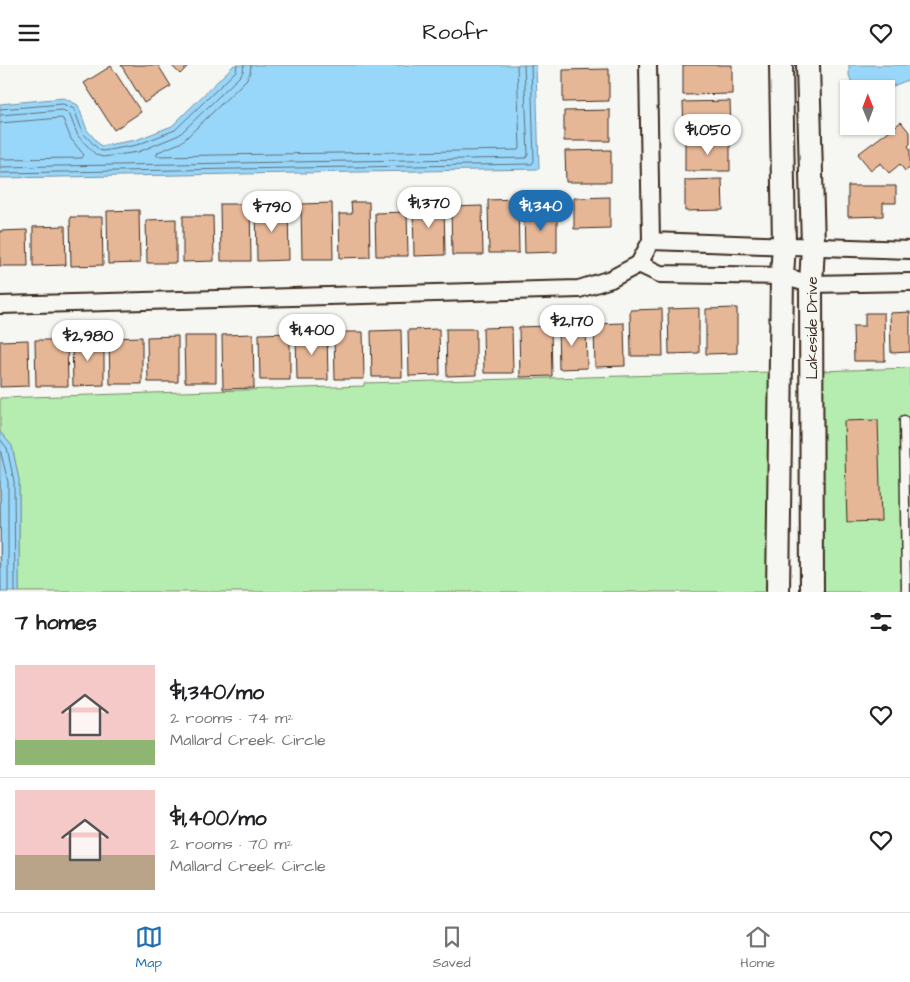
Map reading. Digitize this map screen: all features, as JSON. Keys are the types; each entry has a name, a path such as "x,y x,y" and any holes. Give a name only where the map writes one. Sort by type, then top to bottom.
{"street":[{"path":"0,305 578,289 611,279 639,264 651,241 648,65"},
{"name":"Lakeside Drive","path":"778,592 784,245 781,65"},
{"name":"Lakeside Drive","path":"808,65 813,246 811,283 812,592"},
{"path":"651,241 910,249"},
{"path":"639,264 660,274 782,276 811,283 910,282"}],"lane":[{"path":"904,421 906,592"}],"green space":[{"path":"910,368 910,592 820,592 820,371"},
{"path":"773,372 769,592 19,592 19,480 12,446 0,432 0,398 364,386 364,383"}],"water":[{"path":"234,65 536,65 539,169 0,178 0,104 64,98 78,105 87,130 101,146 136,140 172,126"},
{"path":"849,65 910,65 910,79 895,85 895,80 851,80"},
{"path":"0,432 12,446 19,480 19,592 0,592"}],"building":[{"path":"121,65 158,65 171,86 144,103"},
{"path":"171,65 189,65 180,74"},
{"path":"683,65 732,65 732,94 683,95"},
{"path":"111,66 141,112 114,130 84,83"},
{"path":"609,69 609,101 563,102 563,70"},
{"path":"730,101 731,132 684,133 683,102"},
{"path":"610,110 610,141 564,141 564,111"},
{"path":"901,122 910,133 910,144 908,146 910,149 910,168 905,171 900,164 889,173 881,163 871,170 858,154 884,135 895,135 895,126"},
{"path":"730,140 730,171 685,171 685,141"},
{"path":"611,150 611,182 566,182 565,151"},
{"path":"722,179 723,210 685,211 685,180"},
{"path":"848,186 896,186 896,203 883,203 883,216 848,217"},
{"path":"610,197 610,228 574,229 574,198"},
{"path":"518,199 519,253 489,253 488,200"},
{"path":"444,201 445,255 414,256 413,202"},
{"path":"351,202 369,202 370,257 340,258 339,214 352,214"},
{"path":"332,203 333,259 302,259 301,204"},
{"path":"220,204 250,204 251,261 221,261"},
{"path":"256,205 288,205 289,260 257,261"},
{"path":"482,206 483,255 452,255 451,207"},
{"path":"139,210 140,263 108,264 107,211"},
{"path":"524,211 557,211 557,252 525,253"},
{"path":"407,212 408,256 376,256 375,213"},
{"path":"183,216 213,216 214,261 183,262"},
{"path":"70,217 102,217 103,265 71,266"},
{"path":"176,219 176,263 147,263 146,220"},
{"path":"65,226 66,265 33,266 33,227"},
{"path":"27,230 28,266 0,266 0,231"},
{"path":"699,308 699,353 669,354 668,309"},
{"path":"737,308 737,353 706,354 706,309"},
{"path":"662,309 663,356 631,356 630,310"},
{"path":"910,312 910,352 891,353 890,313"},
{"path":"865,313 884,313 885,361 854,361 853,326 865,326"},
{"path":"624,323 625,366 595,367 594,324"},
{"path":"551,326 552,376 520,377 519,327"},
{"path":"558,326 586,326 587,368 559,369"},
{"path":"512,327 513,373 484,373 483,328"},
{"path":"439,329 440,375 409,376 408,330"},
{"path":"446,329 476,329 476,375 447,376"},
{"path":"401,330 402,377 372,377 371,331"},
{"path":"296,332 327,332 328,380 297,380"},
{"path":"334,332 363,332 364,379 335,379"},
{"path":"290,333 290,380 260,380 259,334"},
{"path":"253,334 254,388 223,389 222,335"},
{"path":"178,336 178,382 148,382 147,337"},
{"path":"184,336 216,336 216,382 185,382"},
{"path":"142,337 142,384 110,384 109,338"},
{"path":"104,338 104,385 73,386 72,339"},
{"path":"28,340 29,386 0,387 0,341"},
{"path":"35,340 67,340 68,386 36,386"},
{"path":"878,420 881,521 847,522 844,421"}]}
